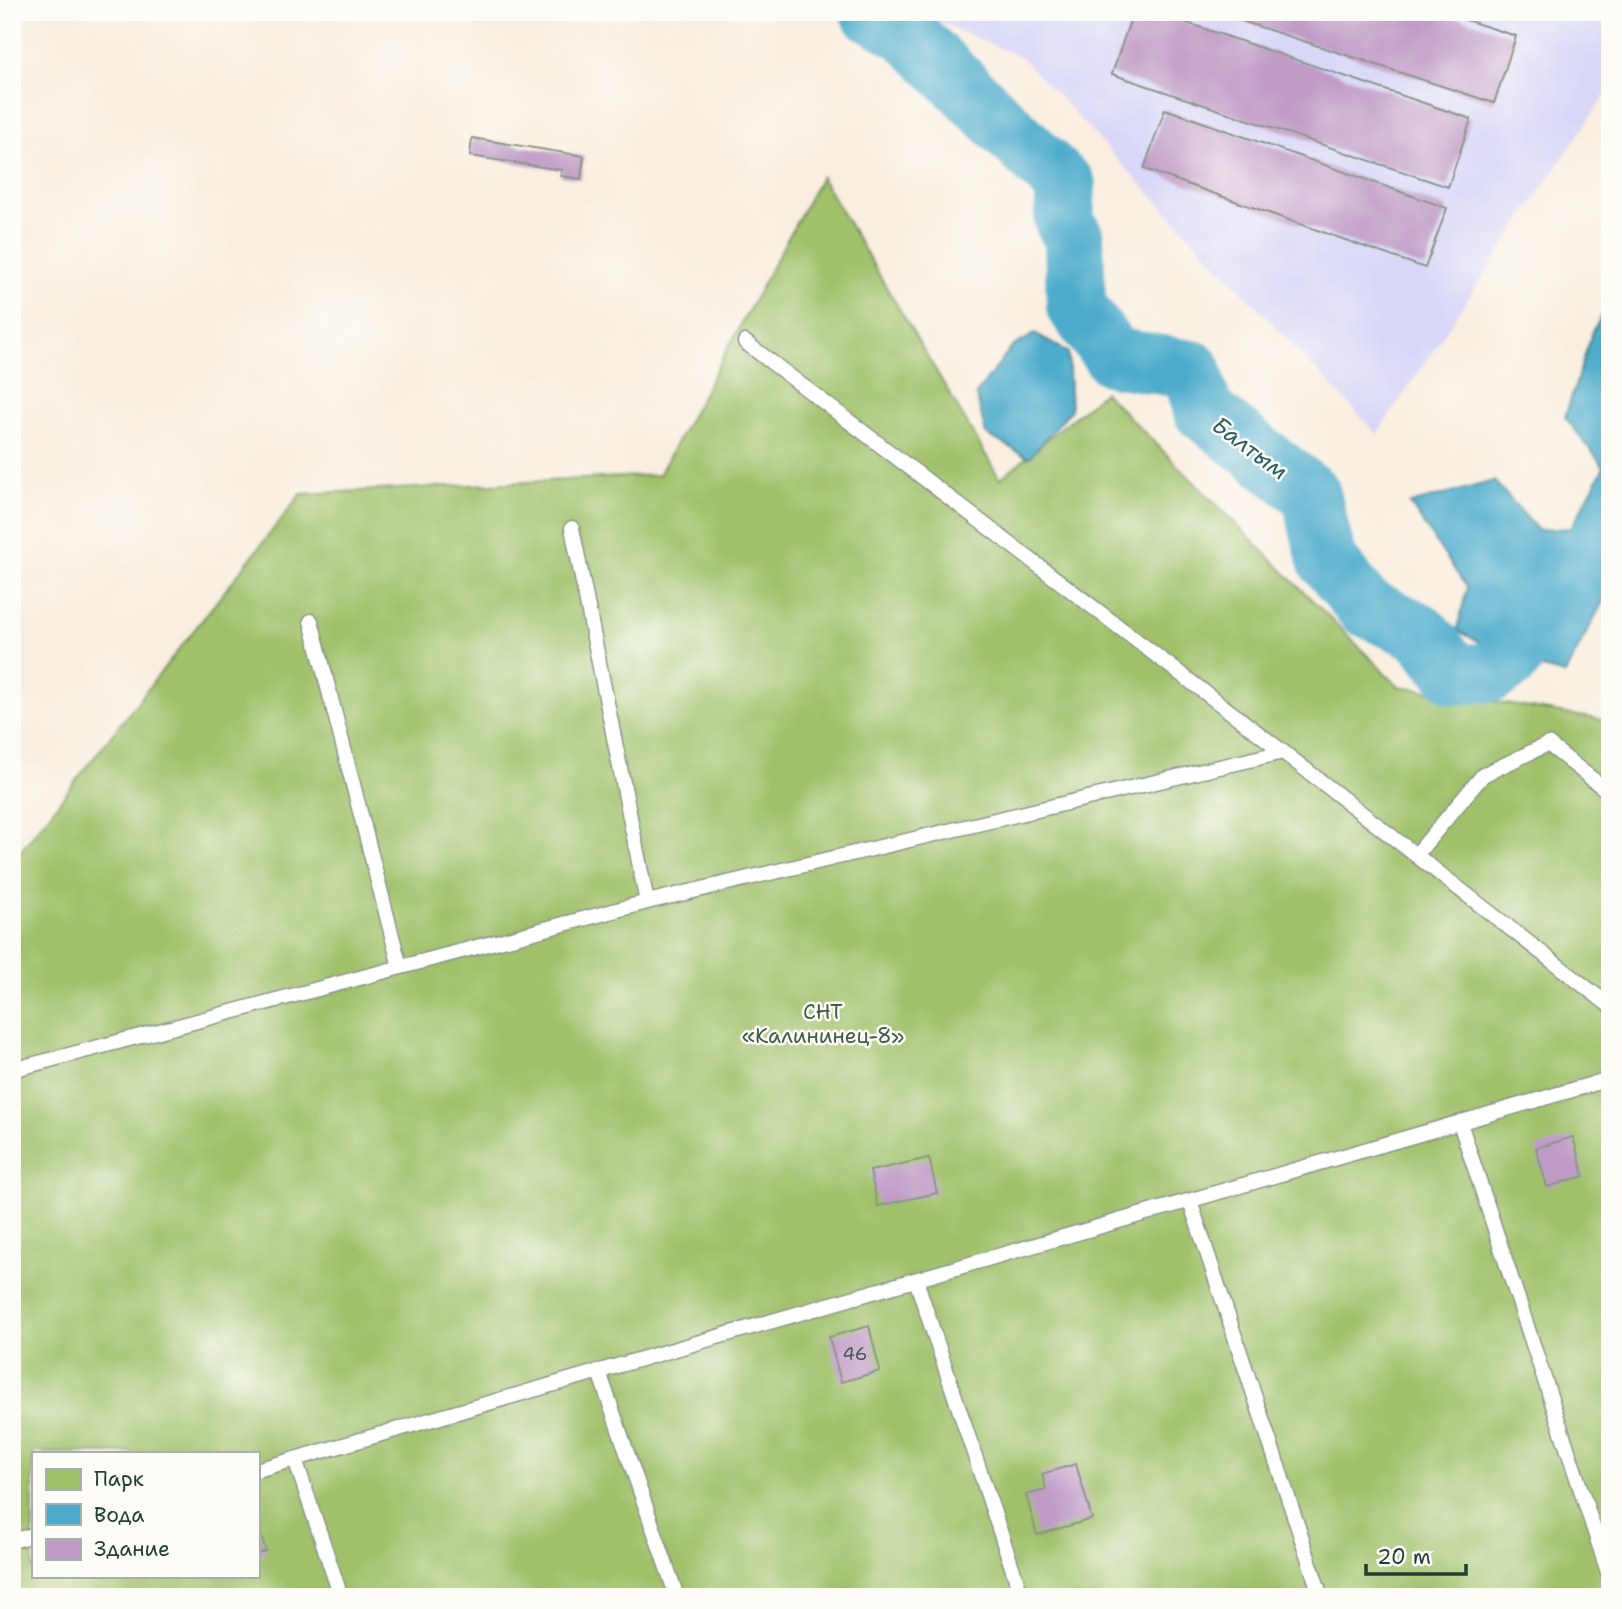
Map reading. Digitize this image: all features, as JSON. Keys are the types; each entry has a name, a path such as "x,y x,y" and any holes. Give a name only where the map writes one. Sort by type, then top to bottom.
{"lane":[{"path":"745,342 1283,752 1610,1006"},
{"path":"572,528 647,902"},
{"path":"311,621 400,967"},
{"path":"1416,855 1483,775 1548,744 1610,793"},
{"path":"12,1070 647,902 1283,752"},
{"path":"259,1469 1610,1079"},
{"path":"1460,1123 1610,1577"},
{"path":"1190,1201 1321,1597"},
{"path":"916,1280 1022,1597"},
{"path":"599,1371 677,1597"},
{"path":"295,1459 341,1597"},
{"path":"12,1541 32,1535"}],"shaded area":[{"path":"917,12 1610,12 1610,88 1377,434 1022,58"}],"green space":[{"name":"СНТ «Калининец-8»","path":"821,177 1000,479 1104,392 1398,686 1610,721 1610,1597 12,1597 12,862 301,494 659,475"}],"water":[{"path":"1610,301 1610,588 1565,674 1511,660 1457,630 1467,588 1410,504 1494,481 1538,530 1571,528 1604,467 1565,417 1592,333"},
{"path":"1035,334 1068,352 1071,410 1029,458 986,434 976,394 1012,347"}],"building":[{"path":"1133,12 1155,12 1471,119 1448,187 1112,74"},
{"path":"1214,12 1441,12 1516,36 1494,103"},
{"path":"1165,109 1447,208 1425,268 1144,169"},
{"path":"472,138 584,156 581,179 561,176 562,170 470,156"},
{"path":"1573,1137 1584,1176 1547,1187 1536,1148"},
{"path":"929,1158 937,1193 878,1206 870,1171"},
{"path":"869,1326 880,1371 841,1382 829,1337"},
{"path":"1076,1464 1092,1519 1037,1535 1026,1495 1046,1490 1042,1474"},
{"path":"259,1529 266,1551 259,1553"}],"waterway":[{"name":"Балтым","path":"870,12 906,32 1066,186 1064,221 1074,238 1076,306 1113,357 1192,370 1203,411 1311,494 1327,560 1365,607 1420,632 1456,675 1493,672 1511,660 1610,525"}]}
